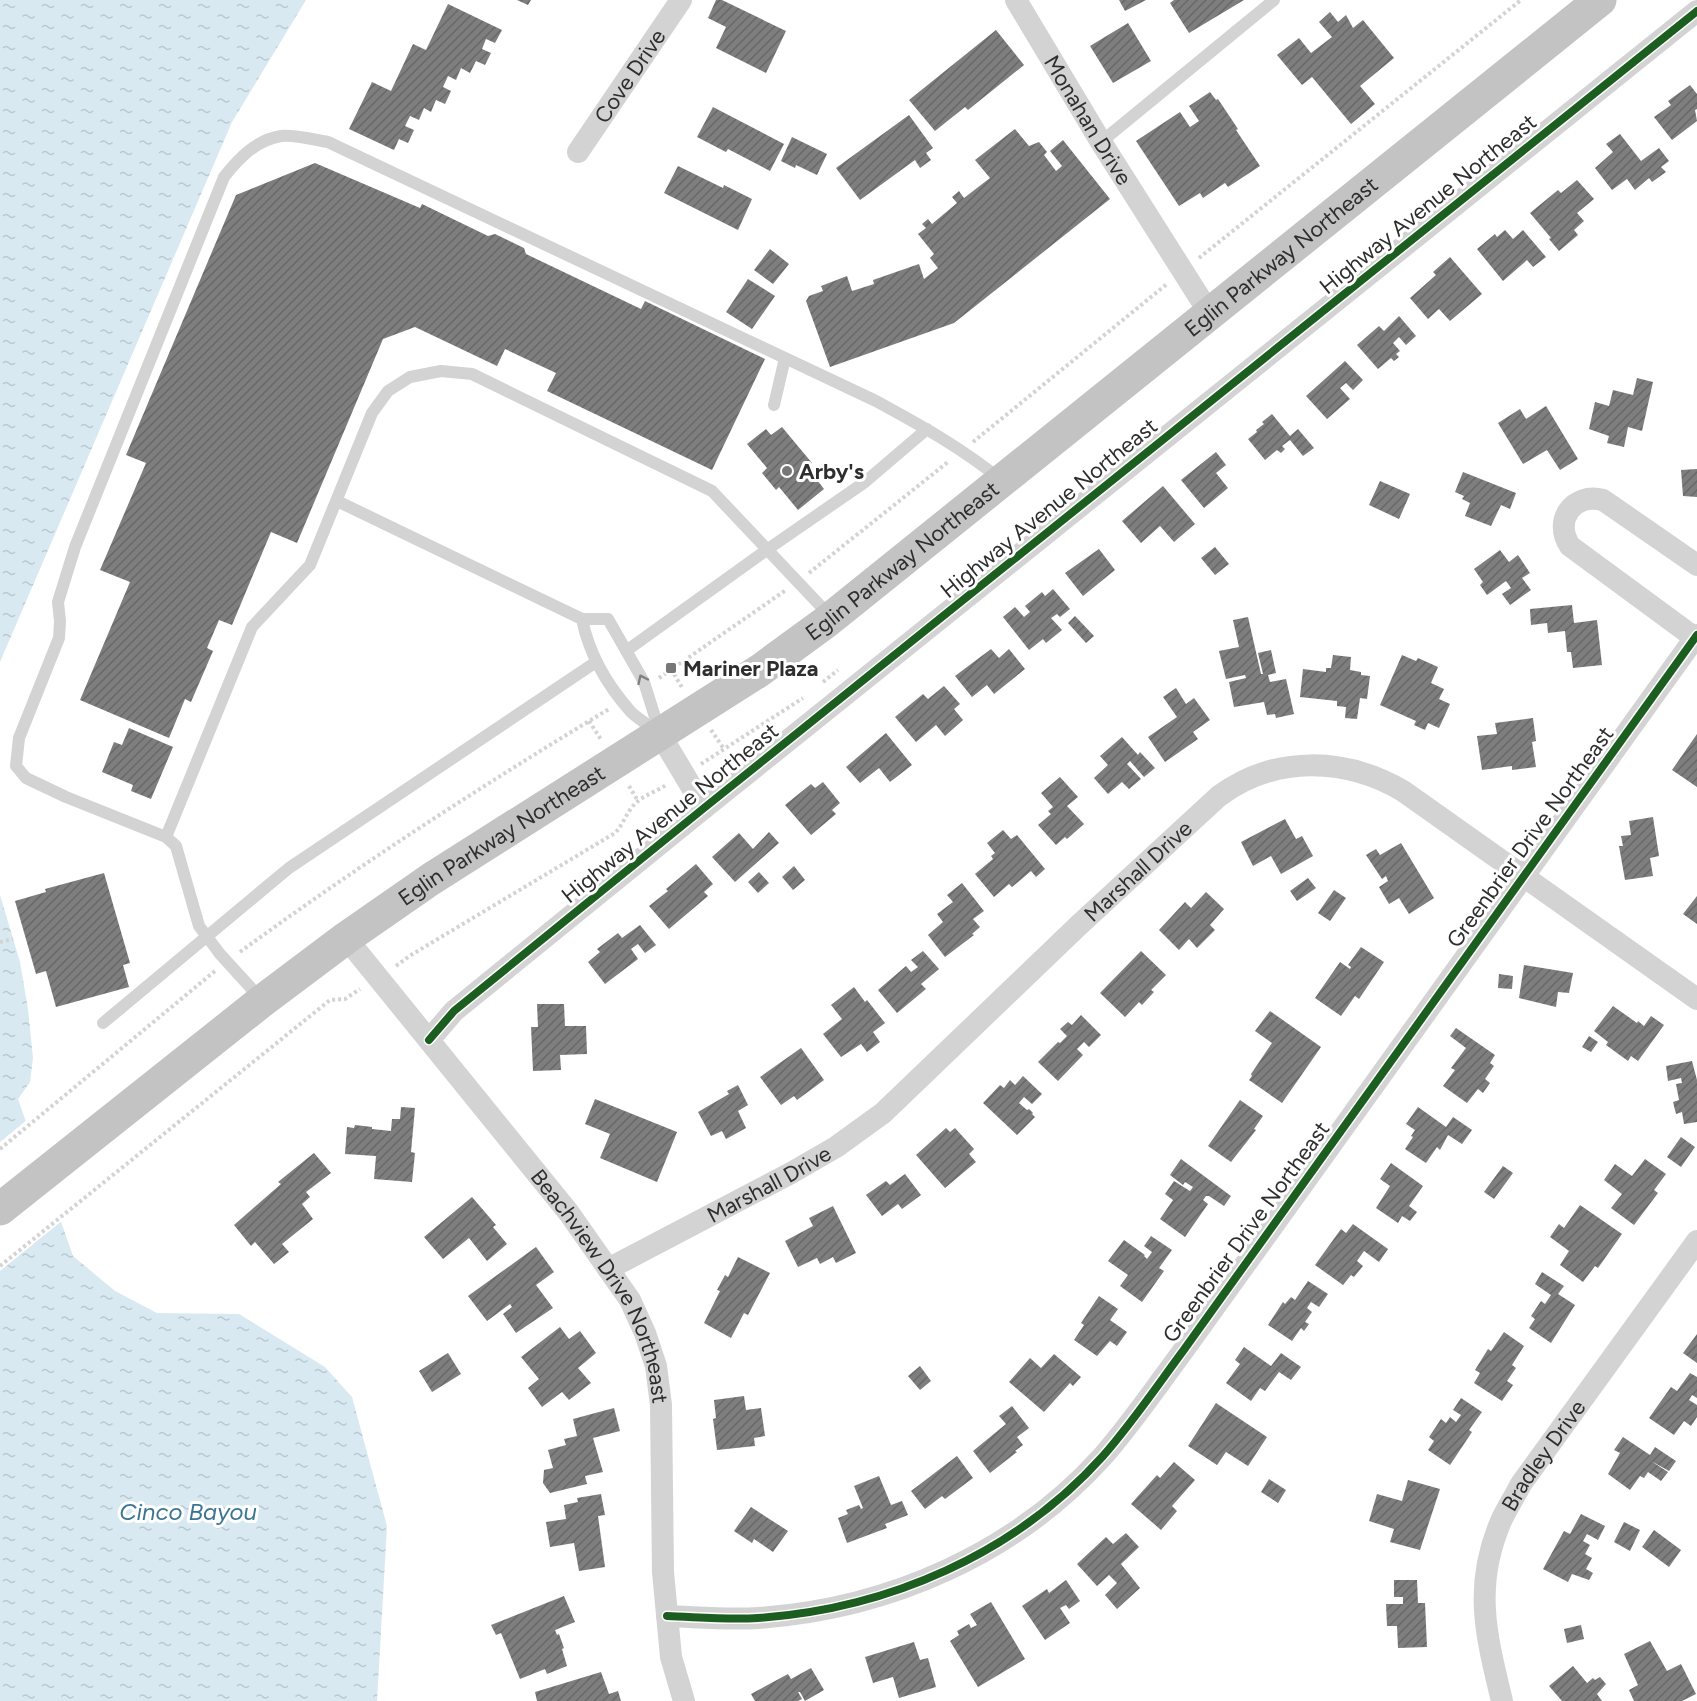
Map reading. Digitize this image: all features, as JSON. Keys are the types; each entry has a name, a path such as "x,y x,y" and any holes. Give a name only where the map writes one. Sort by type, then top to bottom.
{"highway":[{"name":"Eglin Parkway Northeast","path":"0,1209 262,1001 346,938 431,879 759,671 832,617 1600,0"}],"street":[{"name":"Cove Drive","path":"578,152 681,0"},
{"name":"Monahan Drive","path":"1016,0 1101,142 1210,314"},
{"name":"Highway Avenue Northeast","path":"429,1040 454,1011 704,808 1697,11"},
{"path":"1696,637 1569,546 1565,540 1562,525 1567,511 1578,501 1594,498 1603,500 1697,566"},
{"name":"Greenbrier Drive Northeast","path":"667,1616 755,1618 828,1609 862,1602 958,1566 1017,1530 1064,1494 1125,1430 1696,637"},
{"path":"660,734 704,808"},
{"name":"Marshall Drive","path":"608,1269 791,1173 836,1147 883,1113 1078,926 1219,796 1233,786 1262,772 1286,766 1335,765 1371,775 1403,791 1697,999"},
{"name":"Beachview Drive Northeast","path":"346,938 569,1213 630,1300 645,1333 656,1366 661,1405 663,1572 671,1657 684,1701"},
{"name":"Bradley Drive","path":"1502,1701 1485,1624 1484,1590 1488,1558 1502,1519 1521,1484 1697,1241"}],"lane":[{"path":"1101,142 1274,0"},
{"path":"262,1001 220,954 199,926 176,846 166,837 66,797 26,778 16,766 19,738 59,638 58,602 75,547 224,177 237,160 259,143 282,135 328,142 876,401 974,458 1002,481"},
{"path":"774,405 785,358"},
{"path":"166,837 252,627 310,565 372,413 388,391 410,377 441,371 472,374 712,491 832,617"},
{"path":"626,651 865,482 927,429"},
{"path":"337,501 582,619 608,619 644,682 660,734"},
{"path":"582,619 587,643 596,662 632,713 660,734"},
{"path":"103,1023 289,868 596,662"}],"path":[{"path":"823,682 840,669"},
{"path":"0,1266 330,1000 345,999 378,976 615,833 623,825 637,802 684,775 805,696"},
{"path":"0,942 13,939"},
{"path":"0,1149 60,1101"}],"water":[{"path":"0,0 306,0 232,122 0,662"},
{"name":"Cinco Bayou","path":"0,895 20,962 33,1058 30,1082 18,1099 73,1256 115,1291 157,1313 239,1314 325,1367 352,1397 387,1526 377,1701 0,1701"}],"pier":[{"path":"28,1119 63,1220 0,1271 0,1142"}],"building":[{"path":"517,0 531,0 528,5"},
{"path":"716,0 722,0 786,31 766,73 716,48 726,27 708,18"},
{"path":"1119,0 1146,0 1125,11"},
{"path":"1174,0 1244,0 1189,33 1170,3"},
{"path":"448,4 502,30 495,43 486,39 482,49 491,53 485,65 476,61 470,73 461,68 456,80 448,76 443,87 451,91 445,104 436,100 431,112 424,108 419,120 410,116 405,126 414,130 408,143 399,139 394,150 349,129 372,82 391,91 413,44 426,50"},
{"path":"1330,12 1338,22 1346,15 1353,28 1363,20 1394,58 1360,86 1375,104 1351,124 1312,77 1302,85 1277,55 1299,38 1311,53 1332,37 1319,22"},
{"path":"1128,23 1151,61 1113,83 1090,46"},
{"path":"996,30 1024,65 968,110 965,107 935,131 909,100"},
{"path":"1690,85 1697,94 1697,109 1695,110 1697,121 1672,140 1654,117 1671,105 1668,101"},
{"path":"1210,92 1216,100 1218,99 1260,166 1228,187 1225,183 1203,198 1200,193 1179,206 1136,141 1180,112 1190,127 1199,121 1189,106"},
{"path":"713,107 784,144 770,171 728,149 726,152 697,137"},
{"path":"909,115 933,148 926,153 931,160 920,168 915,160 860,200 836,168"},
{"path":"1015,129 1029,146 1039,142 1047,152 1044,155 1056,171 1062,166 1050,151 1063,140 1110,199 954,323 830,367 806,301 809,296 823,291 821,286 847,276 852,291 874,284 873,280 919,264 924,279 938,268 930,258 934,254 918,234 926,228 922,224 928,219 932,224 957,203 952,197 959,191 964,198 990,178 975,160"},
{"path":"1620,134 1641,161 1659,148 1669,161 1661,167 1666,172 1652,182 1649,178 1635,190 1627,179 1612,190 1595,168 1613,152 1606,144"},
{"path":"792,137 827,154 817,175 781,161"},
{"path":"315,163 420,208 422,204 488,236 495,234 524,248 526,254 641,309 645,301 765,359 712,470 547,391 556,373 505,349 497,366 415,327 383,339 297,543 271,532 232,625 219,620 207,648 213,651 191,702 185,699 169,738 80,700 130,582 100,570 146,463 126,455 236,195"},
{"path":"678,166 752,199 738,230 664,193"},
{"path":"1577,180 1594,199 1577,213 1584,221 1574,230 1578,235 1559,251 1530,213 1558,190 1561,193"},
{"path":"1505,230 1513,239 1523,230 1546,257 1533,267 1527,260 1503,281 1477,249 1495,234 1497,237"},
{"path":"770,249 789,264 773,284 754,270"},
{"path":"1450,257 1482,294 1450,321 1439,309 1428,319 1410,298 1436,275 1433,272"},
{"path":"748,279 775,296 752,329 726,312"},
{"path":"1399,316 1416,336 1406,345 1399,337 1393,343 1400,351 1396,354 1399,357 1394,361 1391,358 1378,369 1357,345 1379,326 1384,331"},
{"path":"1345,361 1363,380 1353,390 1346,383 1340,388 1350,399 1327,419 1306,396"},
{"path":"1637,378 1653,382 1642,431 1628,427 1624,447 1607,443 1609,436 1589,429 1595,402 1609,406 1613,390 1633,395"},
{"path":"1546,406 1578,459 1560,470 1547,450 1523,464 1498,423 1520,409 1526,419"},
{"path":"1272,414 1290,436 1298,429 1314,448 1303,456 1290,440 1282,446 1285,449 1281,453 1277,450 1265,460 1248,439"},
{"name":"Arby's","path":"782,427 812,463 807,467 824,489 798,510 779,487 776,490 762,473 767,468 747,444 766,429 771,435"},
{"path":"1216,452 1226,465 1216,473 1228,488 1204,508 1181,480"},
{"path":"1697,469 1697,497 1683,496 1681,470"},
{"path":"1463,472 1516,493 1510,509 1501,505 1491,526 1465,516 1470,503 1462,499 1464,496 1455,492"},
{"path":"1380,481 1410,494 1399,519 1369,505"},
{"path":"1163,486 1195,524 1174,542 1160,526 1141,543 1122,521"},
{"path":"1215,547 1229,564 1215,575 1201,558"},
{"path":"1099,549 1115,570 1083,596 1065,573"},
{"path":"1500,550 1509,562 1518,555 1530,573 1522,578 1531,590 1510,605 1502,594 1511,588 1506,581 1487,595 1480,585 1483,582 1474,569"},
{"path":"1053,589 1070,609 1060,617 1057,614 1051,618 1062,630 1046,643 1043,639 1029,650 1003,617 1015,607 1024,617 1030,612 1025,606 1042,592 1045,596"},
{"path":"1572,605 1574,623 1597,620 1602,665 1573,668 1571,652 1567,652 1565,631 1548,633 1547,623 1531,625 1530,609"},
{"path":"1075,616 1094,636 1086,643 1068,623"},
{"path":"1248,617 1261,674 1263,674 1258,653 1271,650 1276,673 1268,675 1270,682 1286,679 1294,714 1276,718 1275,714 1267,715 1264,702 1234,707 1229,682 1246,678 1245,675 1226,679 1219,651 1239,647 1233,620"},
{"path":"991,649 999,658 1009,649 1025,669 994,694 987,685 972,697 955,676"},
{"path":"1333,655 1351,657 1350,670 1370,676 1367,699 1360,698 1357,719 1345,718 1346,707 1337,706 1337,701 1300,697 1303,669 1326,672 1326,668 1331,668"},
{"path":"1402,655 1416,661 1418,658 1438,667 1431,683 1444,689 1439,699 1450,704 1439,728 1428,723 1425,730 1414,725 1416,721 1380,705"},
{"path":"944,686 960,704 954,709 963,720 945,736 936,725 916,742 895,717 923,694 928,699"},
{"path":"1176,688 1186,704 1194,698 1210,720 1193,732 1198,739 1165,762 1148,737 1177,717 1163,697"},
{"path":"1533,718 1536,741 1532,742 1536,767 1512,770 1512,766 1482,770 1477,736 1497,734 1495,723"},
{"path":"129,728 173,747 151,799 131,791 133,785 102,772 114,742 122,745"},
{"path":"886,733 912,765 890,782 879,768 860,783 846,767"},
{"path":"1697,734 1697,787 1672,770"},
{"path":"1122,737 1138,755 1140,752 1155,768 1144,777 1130,761 1127,764 1141,779 1129,789 1122,782 1108,794 1094,778 1108,765 1100,756"},
{"path":"1060,777 1078,797 1067,806 1084,824 1067,839 1065,837 1056,845 1038,825 1051,814 1048,811 1053,807 1041,793"},
{"path":"823,782 840,803 832,810 836,814 811,835 785,805 811,784 815,788"},
{"path":"1653,817 1659,856 1650,858 1653,876 1625,880 1619,846 1623,846 1621,836 1631,835 1629,821"},
{"path":"1285,819 1296,839 1302,836 1313,856 1281,874 1271,856 1253,866 1241,842"},
{"path":"1003,830 1011,839 1017,835 1045,869 1036,877 1031,871 1012,887 1009,884 994,897 975,874 993,859 991,856 995,853 987,843"},
{"path":"769,832 779,843 735,882 712,857 739,833 753,849"},
{"path":"1401,843 1434,898 1409,914 1399,898 1389,904 1379,887 1388,881 1386,876 1382,879 1366,855 1376,849 1380,855"},
{"path":"696,864 713,884 704,892 708,896 669,929 649,906"},
{"path":"794,866 805,880 793,890 782,877"},
{"path":"759,872 769,883 758,893 748,882"},
{"path":"104,873 130,963 123,965 129,987 56,1007 46,971 36,974 15,901 46,892 45,889"},
{"path":"1308,878 1316,888 1297,901 1290,891"},
{"path":"962,883 984,911 973,919 980,927 972,934 974,935 945,957 928,935 943,922 937,914 953,902 947,895"},
{"path":"1334,890 1346,898 1330,921 1318,913"},
{"path":"1206,892 1224,909 1210,925 1215,930 1197,948 1189,939 1179,950 1159,930 1185,902 1191,908"},
{"path":"1697,896 1697,924 1683,914"},
{"path":"640,925 656,945 645,953 638,944 631,949 638,959 605,984 588,962 600,952 597,949 618,933 622,938"},
{"path":"1361,947 1384,962 1359,999 1355,996 1341,1016 1315,998 1340,962 1350,969 1348,965"},
{"path":"923,951 939,969 921,984 926,989 897,1013 878,990 906,966 911,972 918,967 911,960"},
{"path":"1141,951 1166,975 1151,990 1154,992 1142,1005 1139,1002 1125,1017 1100,993"},
{"path":"1524,965 1573,973 1569,993 1558,992 1556,1007 1519,998"},
{"path":"1499,974 1513,976 1512,989 1498,988"},
{"path":"854,987 885,1023 873,1032 880,1042 867,1052 861,1044 841,1057 823,1034 842,1019 831,1005"},
{"path":"537,1004 564,1004 565,1026 586,1026 587,1054 560,1055 561,1070 533,1071 531,1027 538,1027"},
{"path":"1613,1006 1644,1026 1651,1016 1664,1025 1638,1061 1631,1056 1628,1061 1606,1045 1608,1042 1594,1031"},
{"path":"1270,1011 1321,1047 1282,1103 1249,1080 1272,1043 1255,1031"},
{"path":"1081,1015 1101,1035 1089,1047 1084,1042 1077,1049 1083,1055 1058,1081 1038,1062 1067,1036 1060,1029 1068,1022 1072,1025"},
{"path":"1456,1028 1495,1055 1490,1063 1494,1066 1485,1079 1490,1083 1483,1093 1478,1089 1467,1103 1443,1086 1455,1070 1451,1068 1466,1048 1450,1036"},
{"path":"1589,1036 1598,1042 1591,1052 1582,1047"},
{"path":"801,1048 824,1080 797,1100 794,1096 781,1105 760,1077"},
{"path":"1692,1061 1697,1080 1697,1122 1684,1124 1682,1112 1676,1114 1673,1102 1679,1100 1676,1084 1682,1083 1681,1078 1668,1081 1666,1066"},
{"path":"1023,1076 1042,1094 1032,1104 1024,1097 1019,1103 1027,1110 1029,1109 1035,1117 1017,1135 983,1103 1000,1085 1004,1088 1010,1080 1015,1085"},
{"path":"738,1085 748,1105 738,1111 746,1128 726,1139 722,1131 711,1136 698,1112 729,1094 727,1091"},
{"path":"595,1099 677,1132 657,1182 600,1158 610,1134 585,1124"},
{"path":"1240,1100 1263,1116 1254,1129 1256,1130 1231,1162 1208,1146"},
{"path":"401,1107 415,1108 411,1152 415,1153 412,1182 374,1179 376,1156 345,1154 347,1127 354,1128 355,1125 391,1131 392,1119 400,1119"},
{"path":"1418,1107 1446,1127 1453,1117 1472,1130 1462,1144 1448,1135 1440,1150 1437,1147 1426,1163 1405,1149 1415,1130 1406,1124"},
{"path":"946,1128 950,1132 955,1128 974,1149 969,1154 976,1162 945,1188 916,1155"},
{"path":"1681,1137 1695,1147 1681,1167 1667,1157"},
{"path":"314,1153 331,1173 306,1192 310,1197 302,1204 313,1219 282,1244 289,1252 274,1264 255,1242 251,1246 234,1225 281,1184 278,1182"},
{"path":"1181,1159 1231,1196 1224,1206 1206,1196 1203,1200 1208,1204 1185,1237 1160,1219 1173,1200 1165,1194 1174,1181 1190,1191 1193,1187 1185,1182 1183,1185 1170,1175"},
{"path":"1645,1159 1666,1174 1654,1190 1658,1193 1634,1225 1611,1208 1622,1194 1604,1180 1615,1164 1632,1176"},
{"path":"1391,1163 1423,1186 1409,1206 1417,1212 1410,1221 1402,1216 1398,1223 1376,1208 1390,1186 1380,1179"},
{"path":"1503,1166 1513,1173 1494,1199 1484,1192"},
{"path":"905,1174 921,1195 902,1209 898,1204 882,1216 866,1195 886,1181 890,1185"},
{"path":"472,1197 496,1225 493,1227 507,1244 487,1261 469,1238 443,1259 424,1237"},
{"path":"1580,1205 1622,1234 1598,1268 1595,1266 1583,1282 1560,1265 1569,1251 1550,1237 1559,1224 1564,1228"},
{"path":"833,1206 856,1253 836,1263 833,1257 820,1264 817,1258 798,1267 785,1241 813,1226 809,1218"},
{"path":"1353,1224 1388,1249 1379,1262 1364,1251 1357,1261 1363,1266 1343,1285 1315,1265 1341,1229 1346,1233"},
{"path":"1151,1236 1172,1250 1159,1268 1164,1271 1142,1302 1120,1286 1128,1275 1108,1261 1124,1240 1145,1255 1147,1259 1152,1252 1144,1246"},
{"path":"536,1247 554,1272 536,1285 553,1308 516,1333 503,1314 512,1307 510,1304 487,1321 468,1296"},
{"path":"738,1257 770,1273 748,1315 744,1313 731,1338 704,1323 720,1291 717,1290 725,1275 728,1277"},
{"path":"1542,1272 1564,1286 1558,1294 1575,1305 1551,1343 1529,1328 1535,1319 1531,1316 1541,1301 1545,1304 1551,1295 1535,1284"},
{"path":"1308,1281 1328,1294 1319,1307 1311,1302 1307,1308 1312,1312 1305,1322 1309,1324 1304,1331 1301,1328 1292,1341 1268,1325 1283,1302 1285,1304 1291,1297 1295,1300"},
{"path":"1099,1296 1118,1309 1110,1320 1127,1332 1117,1346 1110,1341 1097,1356 1074,1340 1084,1325 1081,1323"},
{"path":"560,1327 569,1339 580,1331 596,1353 578,1368 591,1383 569,1400 562,1392 542,1407 528,1388 539,1379 521,1357"},
{"path":"1504,1332 1524,1346 1512,1365 1516,1368 1507,1381 1513,1385 1502,1401 1474,1383 1480,1373 1475,1370 1488,1349 1491,1351"},
{"path":"1697,1334 1697,1363 1683,1353"},
{"path":"1244,1347 1271,1366 1281,1353 1301,1367 1291,1380 1279,1372 1265,1391 1260,1388 1251,1401 1226,1383 1240,1364 1235,1360"},
{"path":"448,1353 461,1374 432,1392 419,1371"},
{"path":"1054,1354 1081,1377 1073,1386 1070,1383 1044,1412 1009,1382 1030,1358 1041,1368"},
{"path":"920,1366 931,1381 920,1390 908,1376"},
{"path":"1690,1373 1697,1377 1697,1398 1692,1395 1689,1400 1697,1405 1697,1417 1691,1426 1684,1421 1674,1435 1649,1418 1671,1387 1677,1391"},
{"path":"744,1396 746,1410 761,1408 765,1436 754,1438 755,1446 717,1450 713,1419 716,1418 714,1400"},
{"path":"1461,1398 1482,1412 1469,1430 1472,1432 1450,1465 1428,1450 1434,1441 1429,1437 1441,1419 1446,1423 1450,1417 1456,1422 1461,1415 1453,1410"},
{"path":"1216,1403 1267,1437 1248,1466 1226,1452 1217,1465 1188,1446"},
{"path":"1012,1406 1029,1428 1017,1437 1023,1445 1015,1451 1017,1452 990,1473 973,1451 1006,1424 999,1416"},
{"path":"614,1408 620,1431 593,1438 603,1472 585,1476 587,1484 550,1493 543,1483 544,1470 553,1468 548,1450 566,1445 564,1439 577,1436 573,1419"},
{"path":"1623,1437 1650,1455 1655,1447 1676,1461 1669,1471 1651,1461 1668,1472 1661,1481 1648,1472 1644,1478 1640,1476 1630,1490 1608,1474 1620,1453 1614,1450"},
{"path":"957,1456 973,1478 945,1499 942,1496 925,1509 911,1491"},
{"path":"1174,1462 1195,1480 1172,1506 1177,1511 1161,1530 1131,1504 1157,1475 1160,1478"},
{"path":"879,1476 891,1505 902,1501 908,1515 885,1524 887,1528 847,1543 838,1518 848,1514 846,1510 859,1505 861,1509 863,1508 854,1486"},
{"path":"1269,1479 1286,1490 1278,1503 1261,1492"},
{"path":"1408,1480 1440,1489 1420,1550 1390,1542 1394,1529 1369,1521 1377,1494 1402,1501"},
{"path":"601,1494 605,1515 598,1516 605,1567 579,1571 574,1543 550,1547 546,1522 566,1519 564,1505 578,1502 577,1498"},
{"path":"751,1507 788,1531 773,1552 754,1539 752,1543 734,1531"},
{"path":"1581,1514 1605,1526 1598,1540 1587,1534 1583,1541 1590,1545 1585,1554 1592,1558 1586,1569 1593,1573 1589,1580 1572,1574 1568,1582 1543,1569 1564,1531 1570,1534"},
{"path":"1624,1522 1640,1530 1630,1551 1614,1542"},
{"path":"1654,1530 1681,1550 1669,1567 1642,1547"},
{"path":"1126,1533 1139,1547 1121,1564 1140,1588 1117,1609 1105,1595 1117,1583 1109,1575 1097,1586 1077,1564 1106,1537 1113,1544"},
{"path":"1066,1580 1080,1601 1069,1609 1066,1605 1060,1608 1070,1623 1045,1640 1022,1606 1047,1589 1049,1593"},
{"path":"1394,1580 1417,1580 1418,1603 1425,1603 1427,1647 1398,1648 1397,1626 1387,1626 1386,1604 1403,1604 1403,1597 1394,1597"},
{"path":"564,1596 575,1622 555,1630 564,1648 562,1649 567,1666 547,1674 545,1669 520,1679 501,1633 496,1635 491,1625"},
{"path":"991,1602 1025,1659 978,1687 950,1641 959,1635 957,1631 969,1624 971,1628 977,1625 970,1614"},
{"path":"1581,1625 1584,1639 1567,1643 1564,1629"},
{"path":"1650,1641 1667,1671 1681,1664 1696,1694 1682,1701 1634,1701 1629,1690 1638,1685 1624,1654"},
{"path":"914,1642 920,1660 928,1658 936,1687 899,1698 893,1677 873,1683 865,1657"},
{"path":"1573,1666 1587,1683 1593,1678 1595,1680 1600,1677 1606,1684 1597,1694 1602,1701 1562,1701 1549,1686"},
{"path":"811,1668 824,1690 805,1701 800,1692 798,1692 802,1699 798,1701 755,1701 751,1694 788,1674 791,1679"},
{"path":"601,1672 609,1694 618,1691 621,1701 537,1701 535,1692"}],"cycle path":[{"path":"429,1040 454,1011 704,808 1697,11"},
{"path":"667,1616 758,1618 854,1603 901,1589 989,1548 1030,1521 1068,1491 1124,1431 1183,1351 1697,635"}],"place":[{"name":"Arby's","path":"787,471"},
{"name":"Mariner Plaza","path":"671,668"}]}
